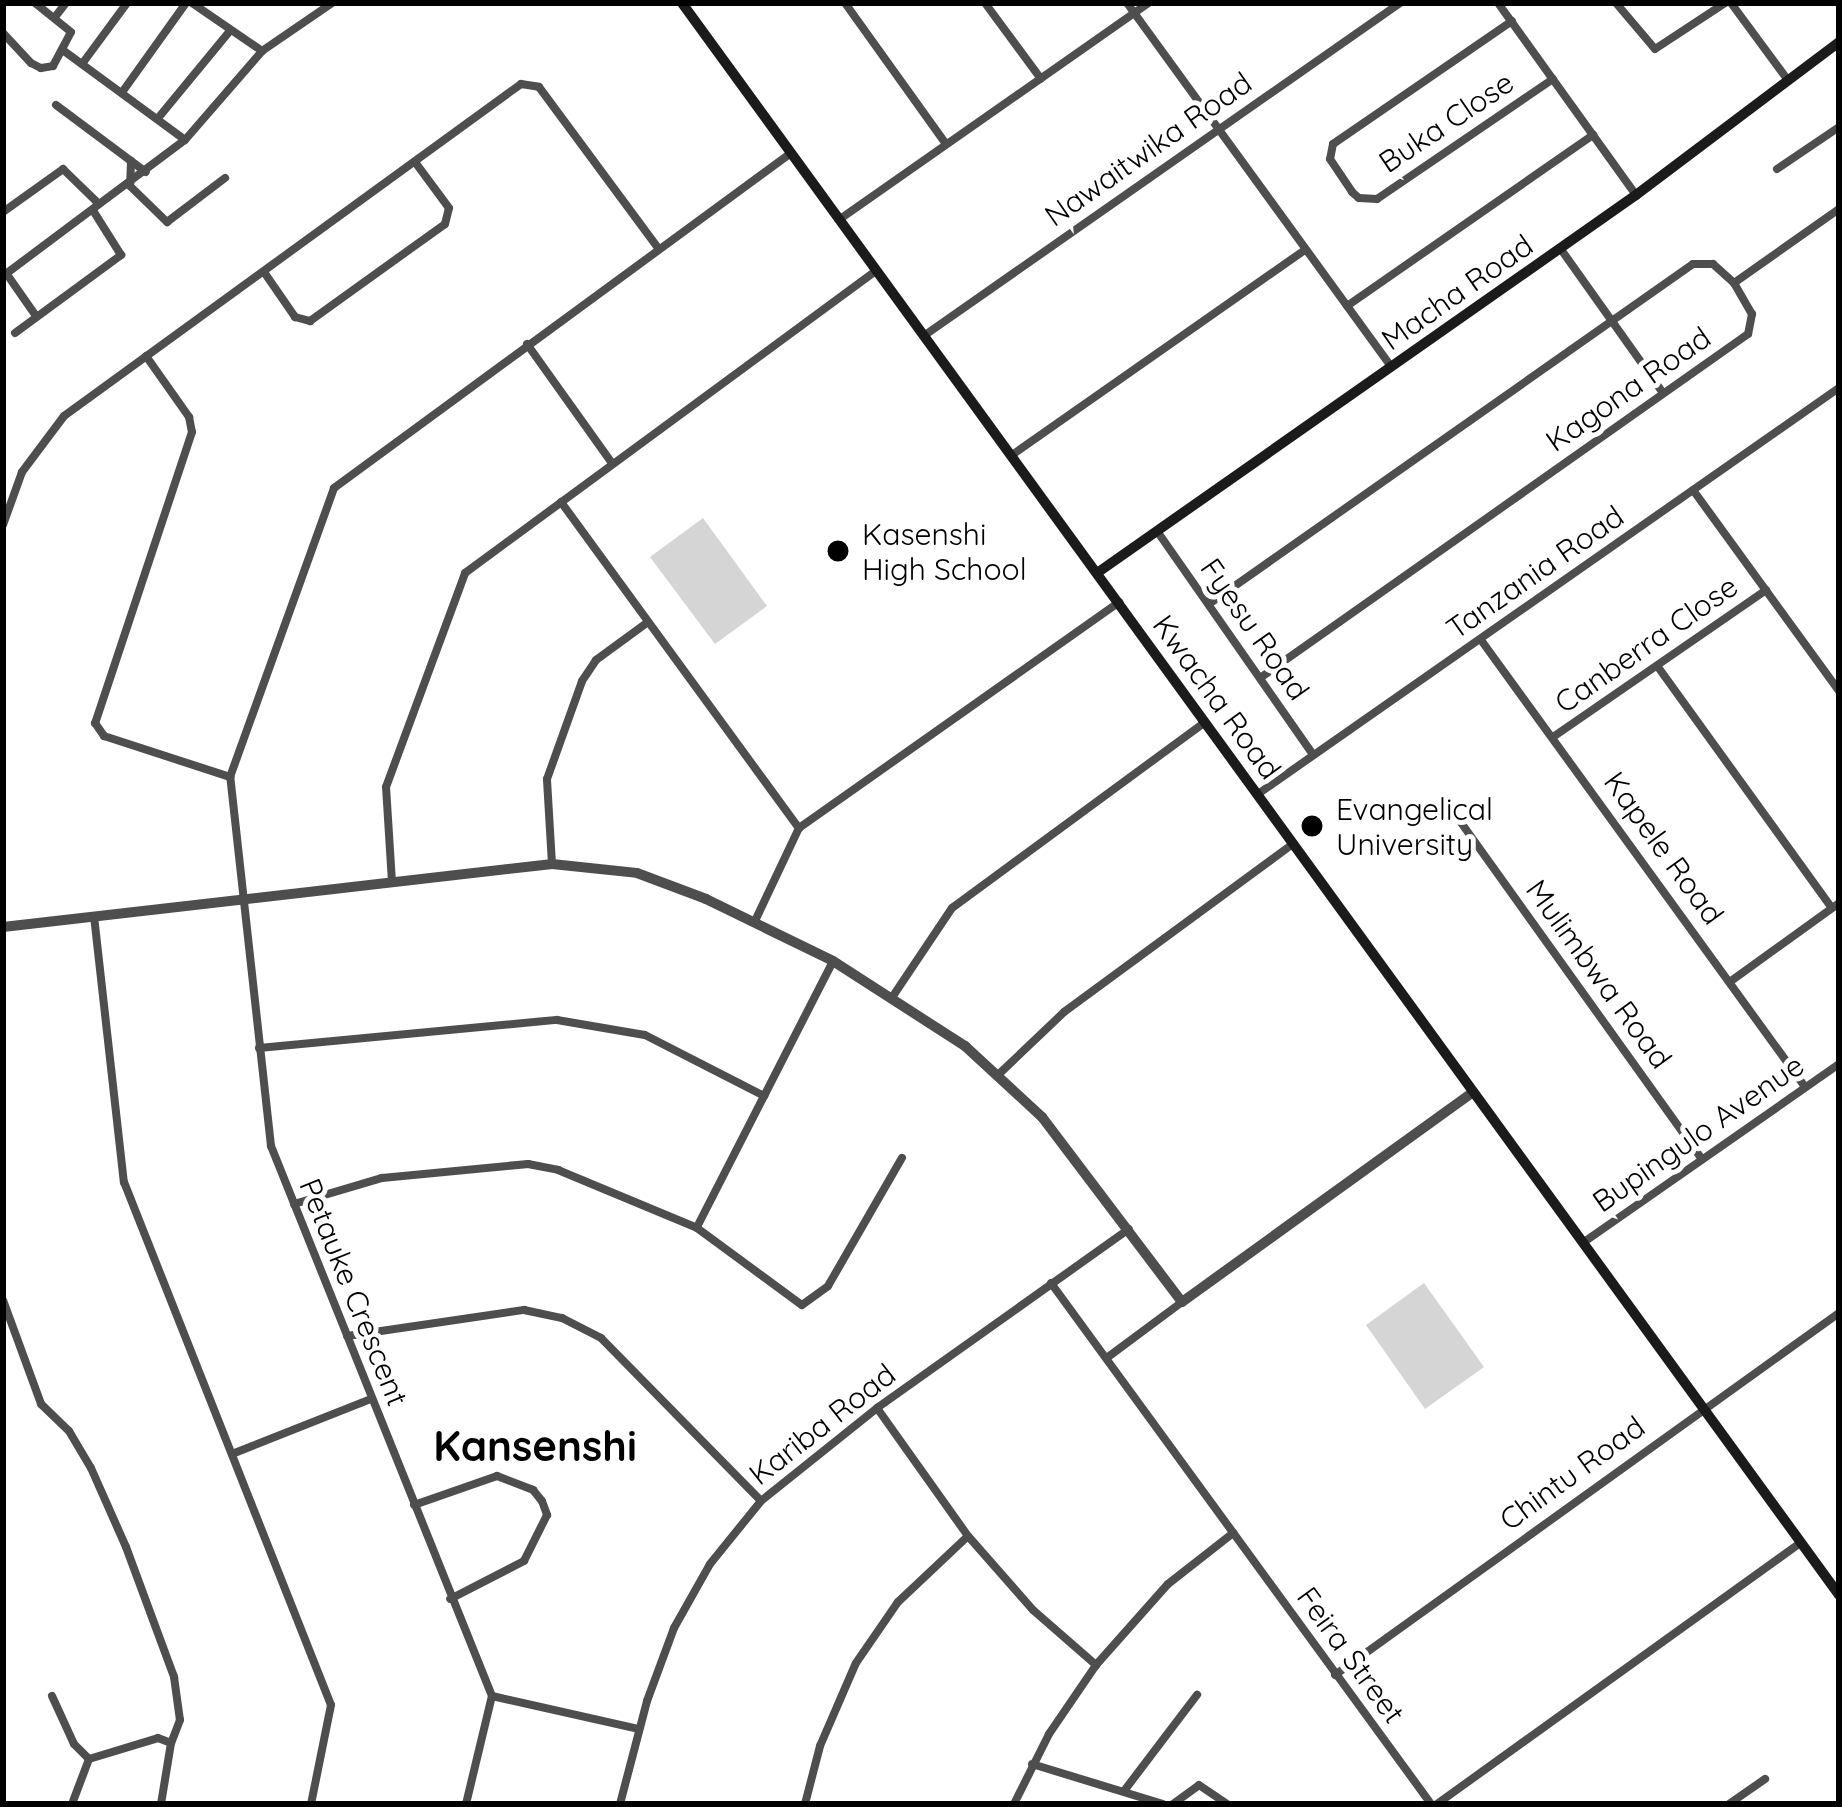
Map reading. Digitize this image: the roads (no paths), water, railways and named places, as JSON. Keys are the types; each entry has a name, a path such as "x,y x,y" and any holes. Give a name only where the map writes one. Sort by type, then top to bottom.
{"main road":[{"name":"Kwacha Road","path":"687,4 1836,1587"},
{"name":"Macha Road","path":"1097,573 1636,195 1839,43"}],"street":[{"path":"3,33 41,68 52,66 71,32 35,3"},
{"path":"55,17 66,3"},
{"path":"82,64 127,3"},
{"path":"123,92 189,3 262,51"},
{"path":"844,3 946,144"},
{"path":"986,3 1041,79"},
{"path":"1127,3 1390,367"},
{"path":"840,219 1149,3"},
{"name":"Nawaitwika Road","path":"925,335 1400,3"},
{"path":"1498,3 1636,195"},
{"path":"1616,3 1654,49 1728,3 1787,79"},
{"path":"36,316 4,273 130,186 184,140 262,51 326,4"},
{"name":"Buka Close","path":"1512,21 1333,144 1330,159 1352,192 1359,198 1377,199 1553,79"},
{"path":"159,117 230,31"},
{"path":"64,51 184,140"},
{"path":"3,525 22,472 47,434 146,356 520,84 539,87 658,248"},
{"path":"56,105 146,172"},
{"path":"1777,169 1839,127"},
{"path":"1347,306 1593,135"},
{"path":"146,356 189,417 192,432 95,723 104,736 230,778 334,488 791,153"},
{"path":"130,161 130,186 167,222 225,178"},
{"path":"264,272 295,317 310,321 445,224 448,208 415,162"},
{"path":"3,212 63,169 97,208 121,255 15,333"},
{"path":"1209,604 1693,263 1713,264 1734,283 1839,209"},
{"path":"1561,248 1664,394"},
{"path":"1012,455 1305,250"},
{"path":"392,882 386,788 458,583 474,563 877,270"},
{"name":"Kagona Road","path":"1260,678 1748,334 1752,314 1734,283"},
{"path":"527,344 612,463"},
{"name":"Tanzania Road","path":"1258,794 1839,388"},
{"path":"1693,490 1839,692"},
{"path":"562,502 799,828"},
{"name":"Fyesu Road","path":"1157,531 1313,755"},
{"name":"Canberra Close","path":"1553,737 1766,590"},
{"path":"755,921 799,828 1119,602"},
{"path":"552,863 547,779 582,681 596,659 649,622"},
{"name":"Kapele Road","path":"1481,640 1805,1087"},
{"path":"1658,667 1835,906 1731,981"},
{"path":"893,995 952,908 1205,723"},
{"name":"Petauke Crescent","path":"230,778 271,1146 492,1696"},
{"name":"Mulimbwa Road","path":"1456,817 1702,1159"},
{"path":"999,1074 1064,1012 1293,844"},
{"path":"3,927 552,863 637,873 755,921 893,995 999,1074 1042,1117 1182,1302"},
{"path":"94,916 124,1182 332,1709 311,1804"},
{"path":"697,1228 833,962"},
{"path":"259,1048 557,1020 645,1035 764,1096"},
{"name":"Bupingulo Avenue","path":"1584,1242 1839,1064"},
{"path":"1108,1357 1473,1092"},
{"path":"294,1204 382,1178 528,1164 581,1175 697,1228 802,1305 828,1286 902,1158"},
{"name":"Kariba Road","path":"620,1804 661,1660 690,1598 761,1501 878,1408 1129,1229"},
{"name":"Feira Street","path":"1052,1283 1434,1804"},
{"path":"3,1300 41,1404 69,1431 126,1547 174,1677 180,1720 171,1743 161,1804"},
{"path":"347,1336 524,1310 562,1318 601,1338 761,1501"},
{"name":"Chintu Road","path":"1335,1675 1839,1313"},
{"path":"232,1454 371,1399"},
{"path":"878,1408 968,1536 1033,1610 1096,1665"},
{"path":"413,1505 497,1476 533,1490 542,1501 547,1514 524,1561 450,1599"},
{"path":"1013,1804 1032,1764 1096,1665 1168,1584 1234,1533"},
{"path":"805,1804 820,1745 856,1663 898,1602 968,1536"},
{"path":"1434,1804 1802,1542"},
{"path":"1124,1791 1196,1694"},
{"path":"52,1696 74,1744 89,1759"},
{"path":"466,1804 492,1696 639,1729"},
{"path":"89,1759 158,1738 171,1743"},
{"path":"72,1804 89,1759"},
{"path":"1032,1764 1163,1804"},
{"path":"1729,1804 1765,1779"},
{"path":"1173,1804 1190,1788 1205,1785 1227,1804"}],"place":[{"name":"Kasenshi High School","path":"838,551"},
{"name":"Evangelical University","path":"1312,826"}],"district":[{"name":"Kansenshi","path":"535,1446"}]}
